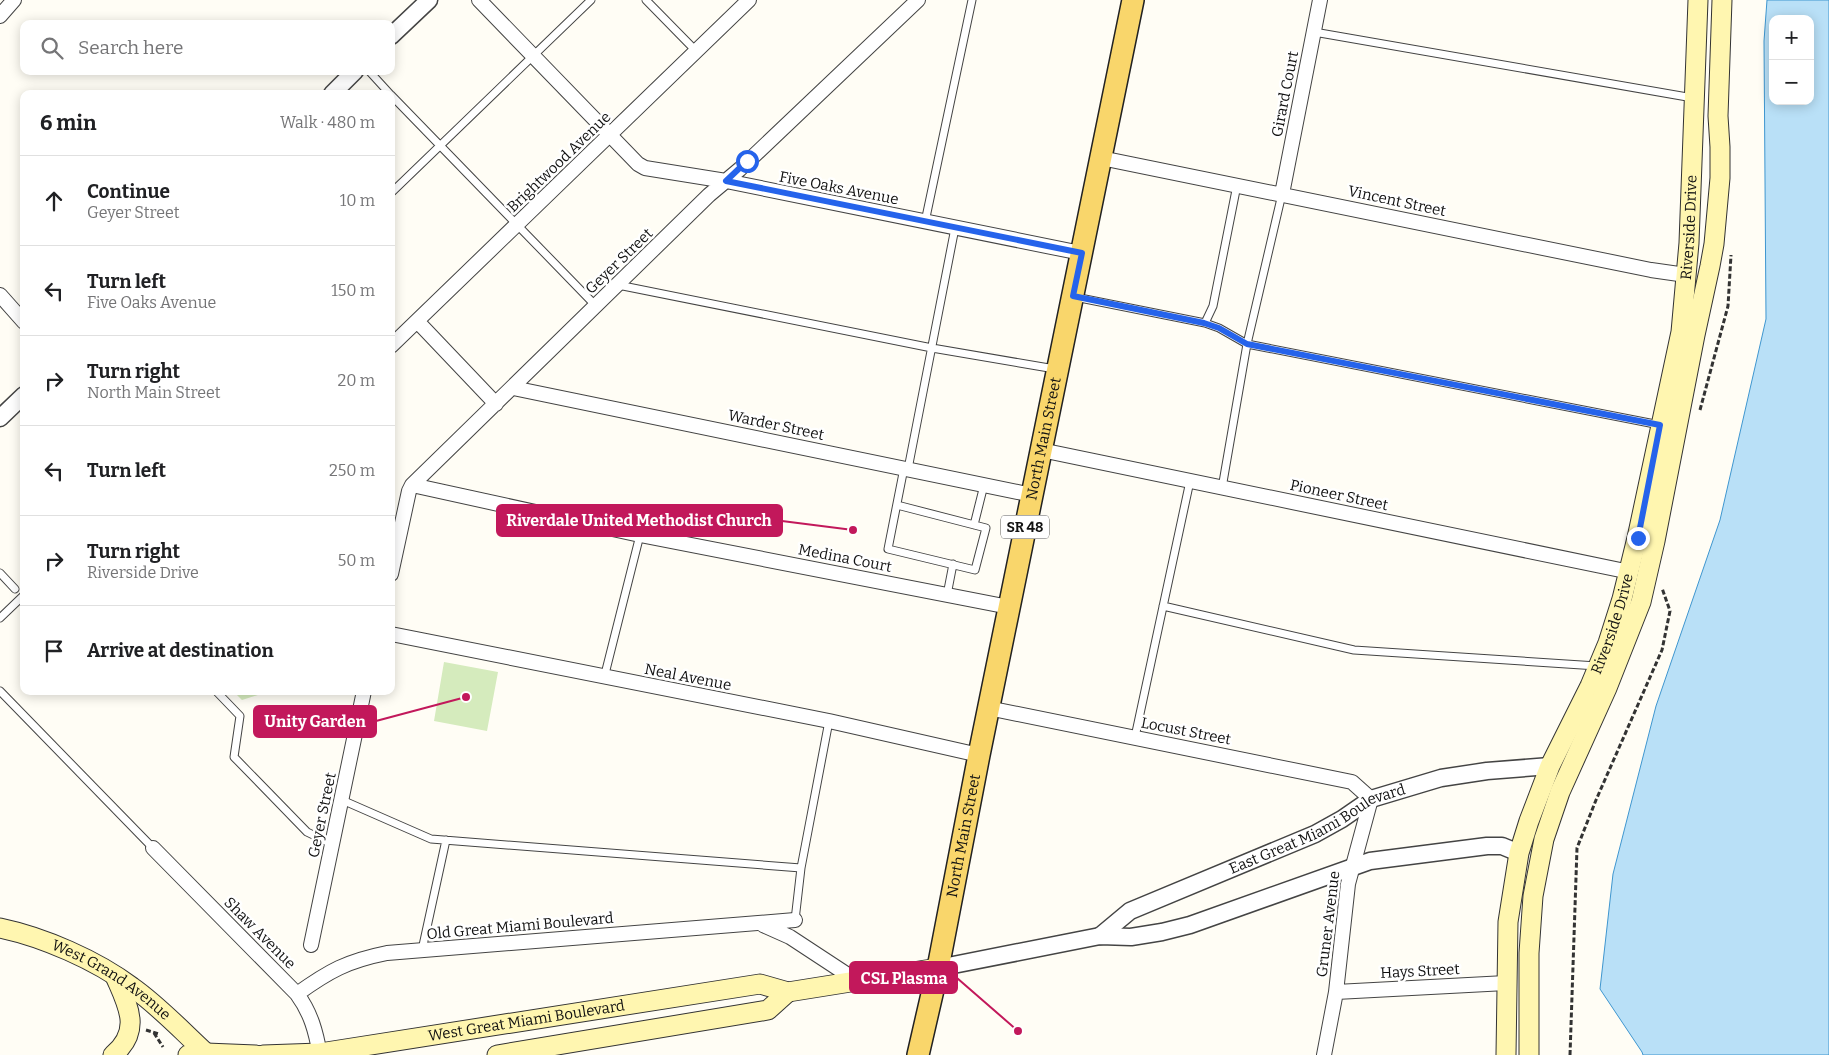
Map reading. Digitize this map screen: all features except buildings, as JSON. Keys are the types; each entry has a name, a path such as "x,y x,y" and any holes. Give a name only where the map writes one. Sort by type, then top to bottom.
{"main road":[{"name":"North Main Street","path":"918,1055 938,968 988,708 1133,0"},
{"name":"Riverside Drive","path":"1506,1055 1508,922 1519,853 1550,766 1575,718 1611,635 1630,572 1680,332 1689,243 1698,0"},
{"name":"Riverside Drive","path":"1529,1055 1529,943 1533,896 1544,839 1560,792 1607,688 1641,602 1710,266 1720,178 1718,116 1722,0"},
{"name":"West Grand Avenue","path":"0,928 34,938 88,960 115,976 149,1000 200,1054"},
{"name":"West Great Miami Boulevard","path":"263,1055 320,1054 760,984 788,992 938,968"},
{"path":"113,1055 125,1042 132,1027 127,1004 115,976"},
{"name":"West Great Miami Boulevard","path":"497,1055 768,1010 788,992"},
{"path":"200,1054 256,1055"}],"street":[{"path":"0,16 14,0"},
{"path":"395,32 429,0"},
{"name":"Five Oaks Avenue","path":"480,0 638,164 645,168 726,181 1082,253"},
{"name":"Brightwood Avenue","path":"395,342 749,0"},
{"name":"Geyer Street","path":"395,556 409,491 412,485 726,181 918,0"},
{"name":"Girard Court","path":"1282,194 1320,0"},
{"path":"336,90 351,75"},
{"name":"Vincent Street","path":"1101,158 1651,270 1686,275"},
{"path":"0,295 20,318"},
{"path":"417,321 496,404"},
{"name":"Warder Street","path":"513,388 1032,495"},
{"path":"0,418 20,399"},
{"name":"Pioneer Street","path":"1041,450 1630,572"},
{"name":"Medina Court","path":"412,485 640,535 1009,607"},
{"name":"Neal Avenue","path":"395,635 604,678 828,721 979,755"},
{"name":"Geyer Street","path":"311,945 363,695"},
{"name":"Locust Street","path":"988,708 1352,782 1371,798"},
{"name":"East Great Miami Boulevard","path":"1100,936 1130,911 1314,834 1342,819 1371,798 1441,778 1487,771 1550,766"},
{"name":"Gruner Avenue","path":"1324,1055 1336,992 1351,867 1371,798"},
{"name":"East Great Miami Boulevard","path":"938,968 1100,936 1131,937 1190,925 1370,861 1475,846 1502,846 1519,853"},
{"name":"Shaw Avenue","path":"153,848 297,994 312,1018 320,1054"},
{"name":"Old Great Miami Boulevard","path":"297,994 318,979 350,962 387,953 795,920"},
{"name":"Old Great Miami Boulevard","path":"756,923 780,931 857,981"},
{"name":"Hays Street","path":"1336,992 1506,983"}],"lane":[{"path":"395,190 591,0"},
{"path":"646,0 696,51"},
{"path":"925,222 972,0"},
{"path":"1314,32 1694,98"},
{"path":"373,75 387,90"},
{"path":"395,98 596,306"},
{"path":"1204,323 1213,306 1237,185"},
{"path":"1222,488 1247,344 1282,194"},
{"path":"897,505 986,528 975,570 888,549 897,505 932,348 956,228"},
{"path":"618,285 932,348 1058,369"},
{"path":"1073,296 1204,323 1219,328 1247,344 1660,425"},
{"path":"1135,737 1190,481"},
{"path":"974,525 984,485"},
{"path":"604,678 640,535"},
{"path":"947,595 953,564"},
{"path":"0,573 16,588"},
{"path":"0,618 20,599"},
{"path":"1163,606 1354,650 1598,666"},
{"path":"0,691 153,848"},
{"path":"220,695 240,716 234,757 307,832 333,844"},
{"path":"795,920 802,868 828,721"},
{"path":"342,800 431,839 802,868"},
{"path":"422,950 446,840"}],"path":[{"path":"139,1028 163,1034"},
{"path":"154,1032 163,1047"}],"green space":[{"path":"444,662 498,672 487,731 434,721"},
{"path":"237,695 258,695 242,700"}],"water":[{"path":"1767,0 1829,0 1829,1055 1643,1055 1600,989 1613,874 1656,706 1720,520 1766,319 1764,41"}],"place":[{"name":"Riverdale United Methodist Church","path":"853,530"},
{"name":"Unity Garden","path":"466,697"},
{"name":"CSL Plasma","path":"1018,1031"}],"route":[{"path":"747,161 726,181 1082,253 1073,296 1204,323 1219,328 1247,344 1660,425 1638,538"}]}
